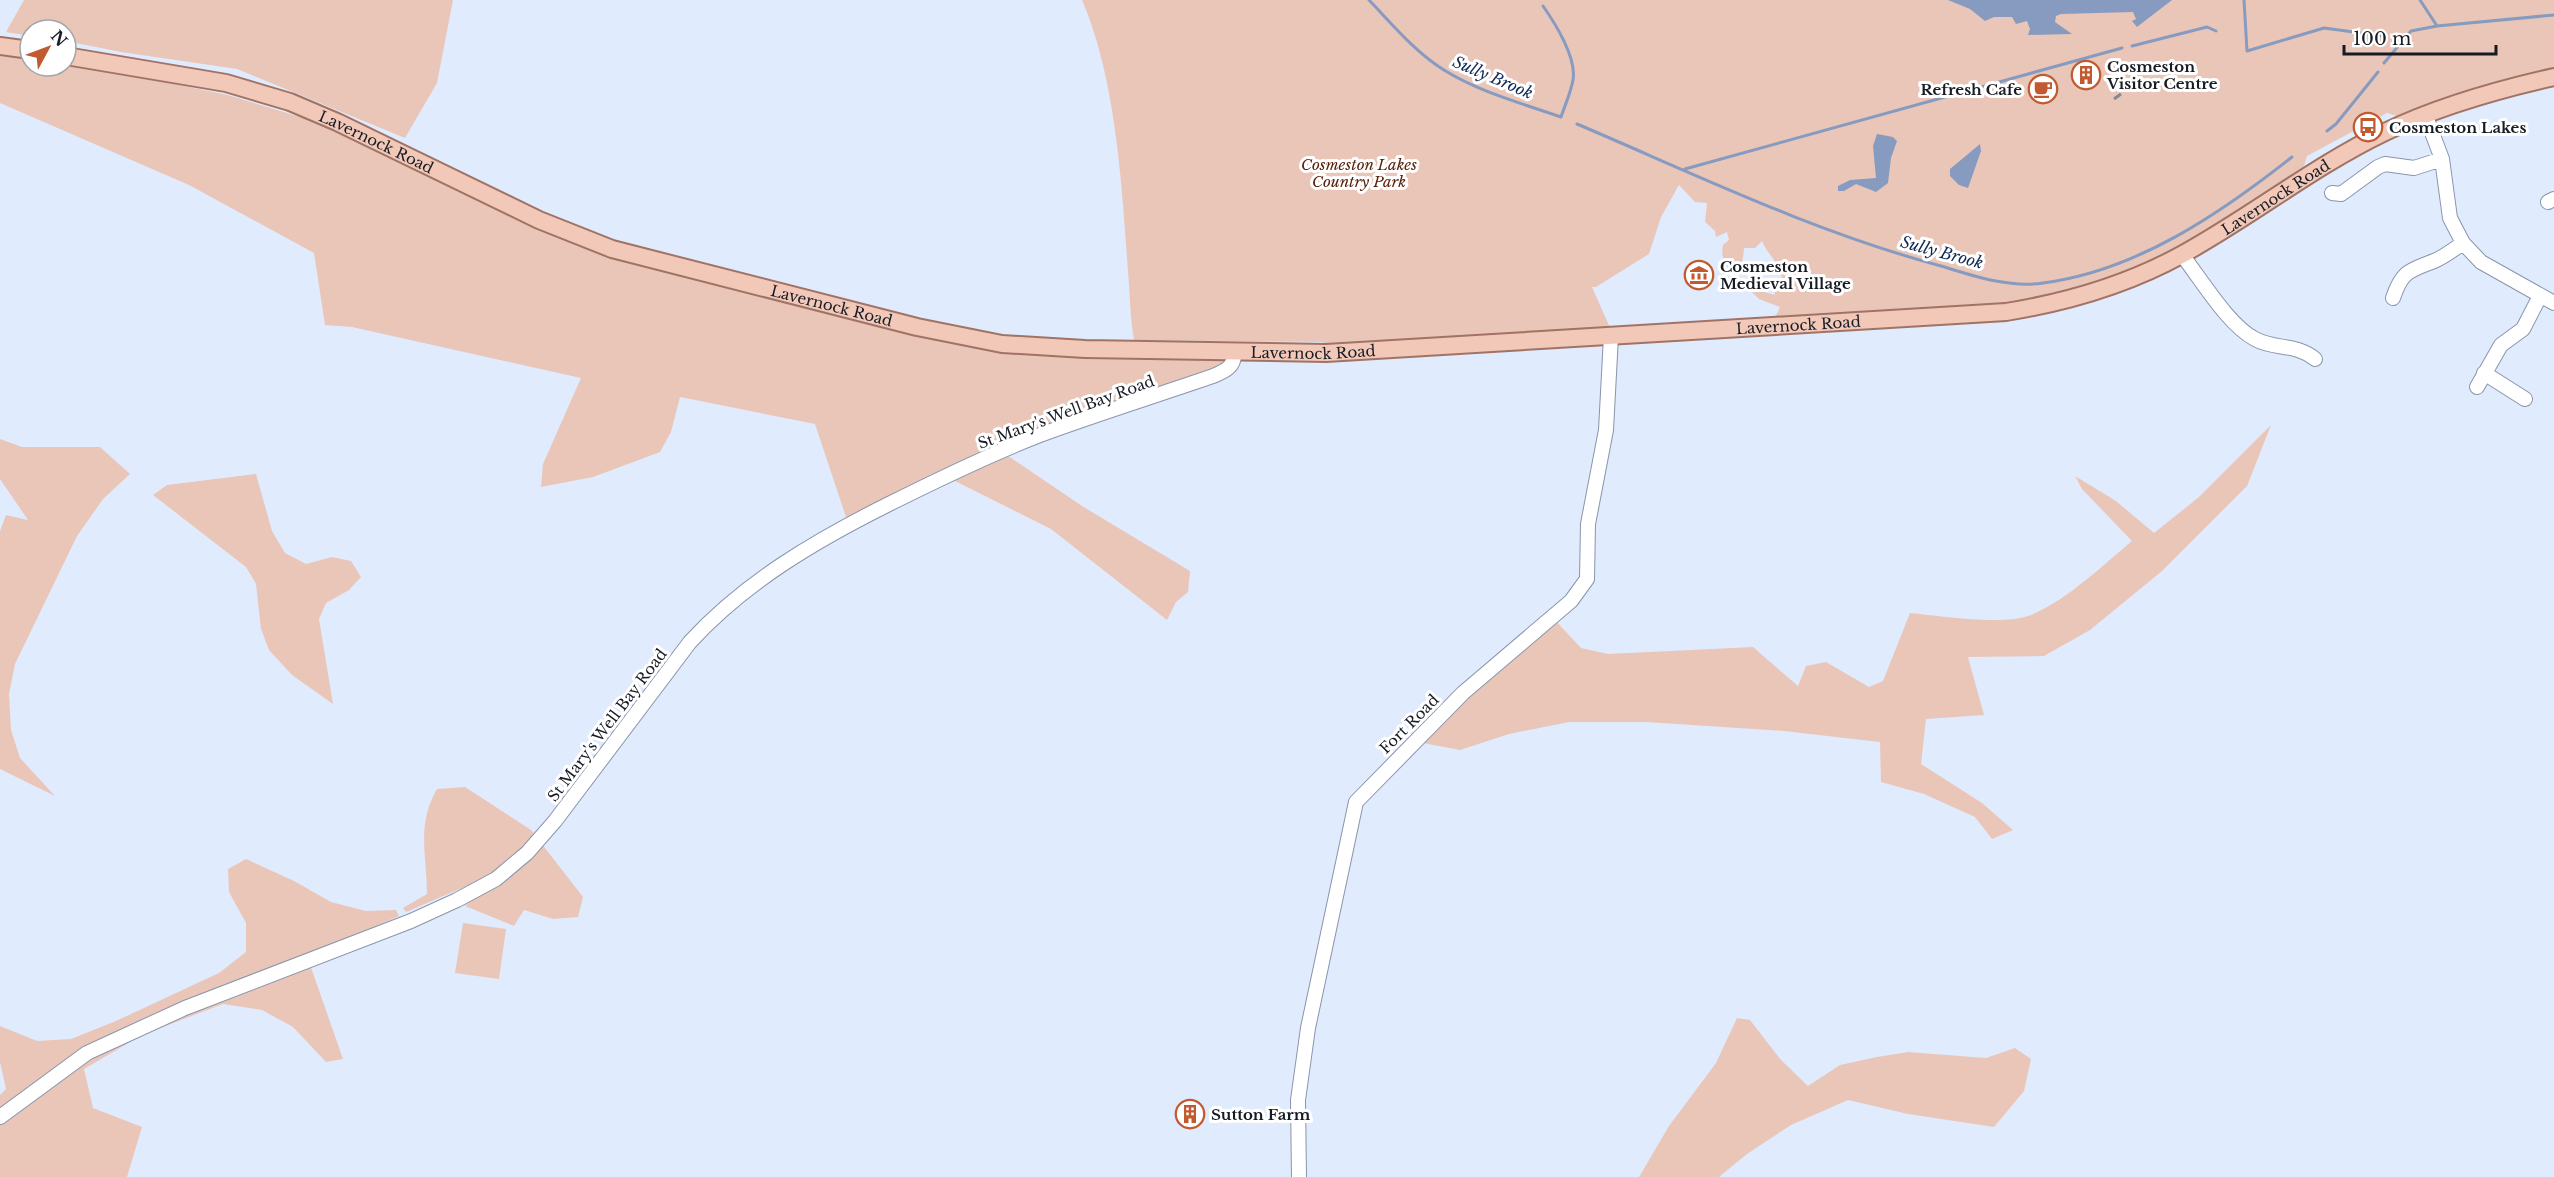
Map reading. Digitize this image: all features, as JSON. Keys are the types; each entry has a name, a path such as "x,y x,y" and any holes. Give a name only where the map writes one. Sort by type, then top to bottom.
{"main road":[{"path":"0,46 18,48"},
{"name":"Lavernock Road","path":"78,58 198,77 290,102 337,122 539,220 612,249 657,261 935,331 1002,344 1234,352 1381,351 2006,312 2057,302 2108,288 2182,255 2325,164 2385,132 2425,114 2485,94 2554,77"}],"street":[{"path":"2425,114 2442,159 2450,218 2463,243 2481,262 2554,303"},
{"path":"2332,193 2342,194 2378,166 2385,164 2414,168 2442,159"},
{"path":"2393,298 2397,286 2409,271 2443,257 2463,243"},
{"path":"2182,255 2245,333 2265,343 2299,348 2315,359"},
{"path":"2477,387 2501,345 2523,329 2541,296"},
{"name":"Fort Road","path":"1299,1177 1298,1100 1308,1028 1356,802 1463,693 1571,601 1587,579 1588,524 1606,430 1611,336"},
{"name":"St Mary's Well Bay Road","path":"0,1117 87,1053 185,1008 411,921 496,879 527,853 555,820 690,642 717,614 759,579 852,522 950,473 1038,436 1213,376 1229,368 1234,352"},
{"path":"2484,373 2525,399"}],"green space":[{"path":"24,0 453,0 437,83 405,138 237,69 78,43 78,18 18,18 18,34 6,32"},
{"name":"Cosmeston Lakes Country Park","path":"1082,0 2554,0 2554,71 2400,117 2387,113 2307,156 2299,172 2203,236 2121,276 2022,303 1774,320 1780,307 1759,299 1752,292 1754,289 1775,295 1773,286 1782,281 1780,270 1762,241 1755,248 1744,248 1740,265 1729,269 1722,252 1723,245 1729,240 1727,232 1716,237 1715,231 1705,222 1707,203 1695,202 1679,185 1661,217 1649,254 1596,287 1592,287 1611,330 1326,346 1323,342 1134,340 1116,133 1103,63"},
{"path":"0,51 18,54 18,78 78,78 78,64 228,95 330,126 548,231 775,298 996,351 1157,358 1221,358 1224,361 1222,367 989,443 1082,506 1190,571 1188,592 1176,602 1167,620 1051,529 955,481 883,511 848,531 846,517 815,424 680,397 671,432 660,452 593,477 541,487 543,464 581,378 352,327 325,325 314,253 189,185 0,103"},
{"path":"2271,425 2247,486 2162,571 2090,630 2044,656 1968,657 1984,715 1926,719 1921,764 1982,803 2013,830 1992,839 1975,817 1924,794 1881,782 1880,742 1784,731 1646,722 1569,722 1509,734 1460,750 1423,743 1468,692 1554,619 1581,648 1608,654 1753,647 1798,686 1806,666 1826,662 1869,687 1883,681 1910,613 1989,620 2005,620 2031,615 2071,592 2132,541 2082,489 2075,476 2116,501 2154,533 2199,497"},
{"path":"0,439 22,447 100,447 130,474 103,499 77,536 15,664 9,694 11,730 20,758 55,796 0,769 0,531 6,515 28,520 0,479"},
{"path":"256,474 272,531 285,553 306,564 332,557 351,561 361,577 349,590 326,603 319,619 333,704 292,675 269,650 261,629 256,584 246,567 153,495 167,485"},
{"path":"465,787 531,830 583,897 578,917 553,919 524,910 514,926 465,906 473,898 483,879 406,912 403,908 427,894 425,828 431,802 437,789"},
{"path":"246,859 294,881 331,902 366,911 396,910 399,916 307,956 343,1059 326,1062 293,1027 262,1010 223,1004 142,1035 84,1069 93,1108 142,1127 127,1177 0,1177 0,1095 6,1089 0,1062 0,1026 37,1041 71,1039 116,1021 219,973 246,952 246,923 229,892 228,869"},
{"path":"463,923 506,929 499,979 455,973"},
{"path":"1737,1018 1750,1020 1781,1060 1808,1086 1840,1065 1908,1052 1986,1058 2015,1048 2031,1059 2024,1091 1994,1127 1908,1114 1848,1100 1791,1125 1747,1154 1719,1177 1639,1177 1669,1126 1716,1063"}],"water":[{"path":"1948,0 2172,0 2137,27 2132,21 2136,19 2133,12 2061,14 2056,16 2055,22 2072,34 2028,35 2030,29 2027,21 2016,24 2012,17 1994,17 1985,21 1970,9"},
{"path":"1877,134 1893,137 1897,141 1891,158 1888,183 1876,192 1856,184 1844,191 1838,191 1838,186 1850,180 1876,178 1873,146"},
{"path":"1980,144 1981,151 1968,188 1959,185 1950,176 1950,169"}],"waterway":[{"name":"Sully Brook","path":"1369,0 1433,63 1457,78 1486,91 1561,117 1573,80 1572,62 1564,41 1543,6"},
{"path":"2244,0 2247,51 2324,28 2383,36"},
{"path":"2384,63 2411,31 2437,26 2420,0"},
{"name":"Sully Brook","path":"2437,26 2554,15"},
{"path":"2132,46 2207,27 2216,31"},
{"path":"1685,169 2122,48"},
{"name":"Sully Brook","path":"2327,131 2336,124 2378,72"},
{"name":"Sully Brook","path":"1577,124 1756,201 1847,237 1979,277 2017,284 2043,283 2077,276 2144,253 2206,219 2292,157"}],"railway":[{"path":"2114,99 2121,94"}],"place":[{"name":"Cosmeston Visitor Centre","path":"2086,75"},
{"name":"Refresh Cafe","path":"2043,89"},
{"name":"Cosmeston Lakes","path":"2368,127"},
{"name":"Cosmeston Medieval Village","path":"1699,275"},
{"name":"Sutton Farm","path":"1190,1114"}]}
